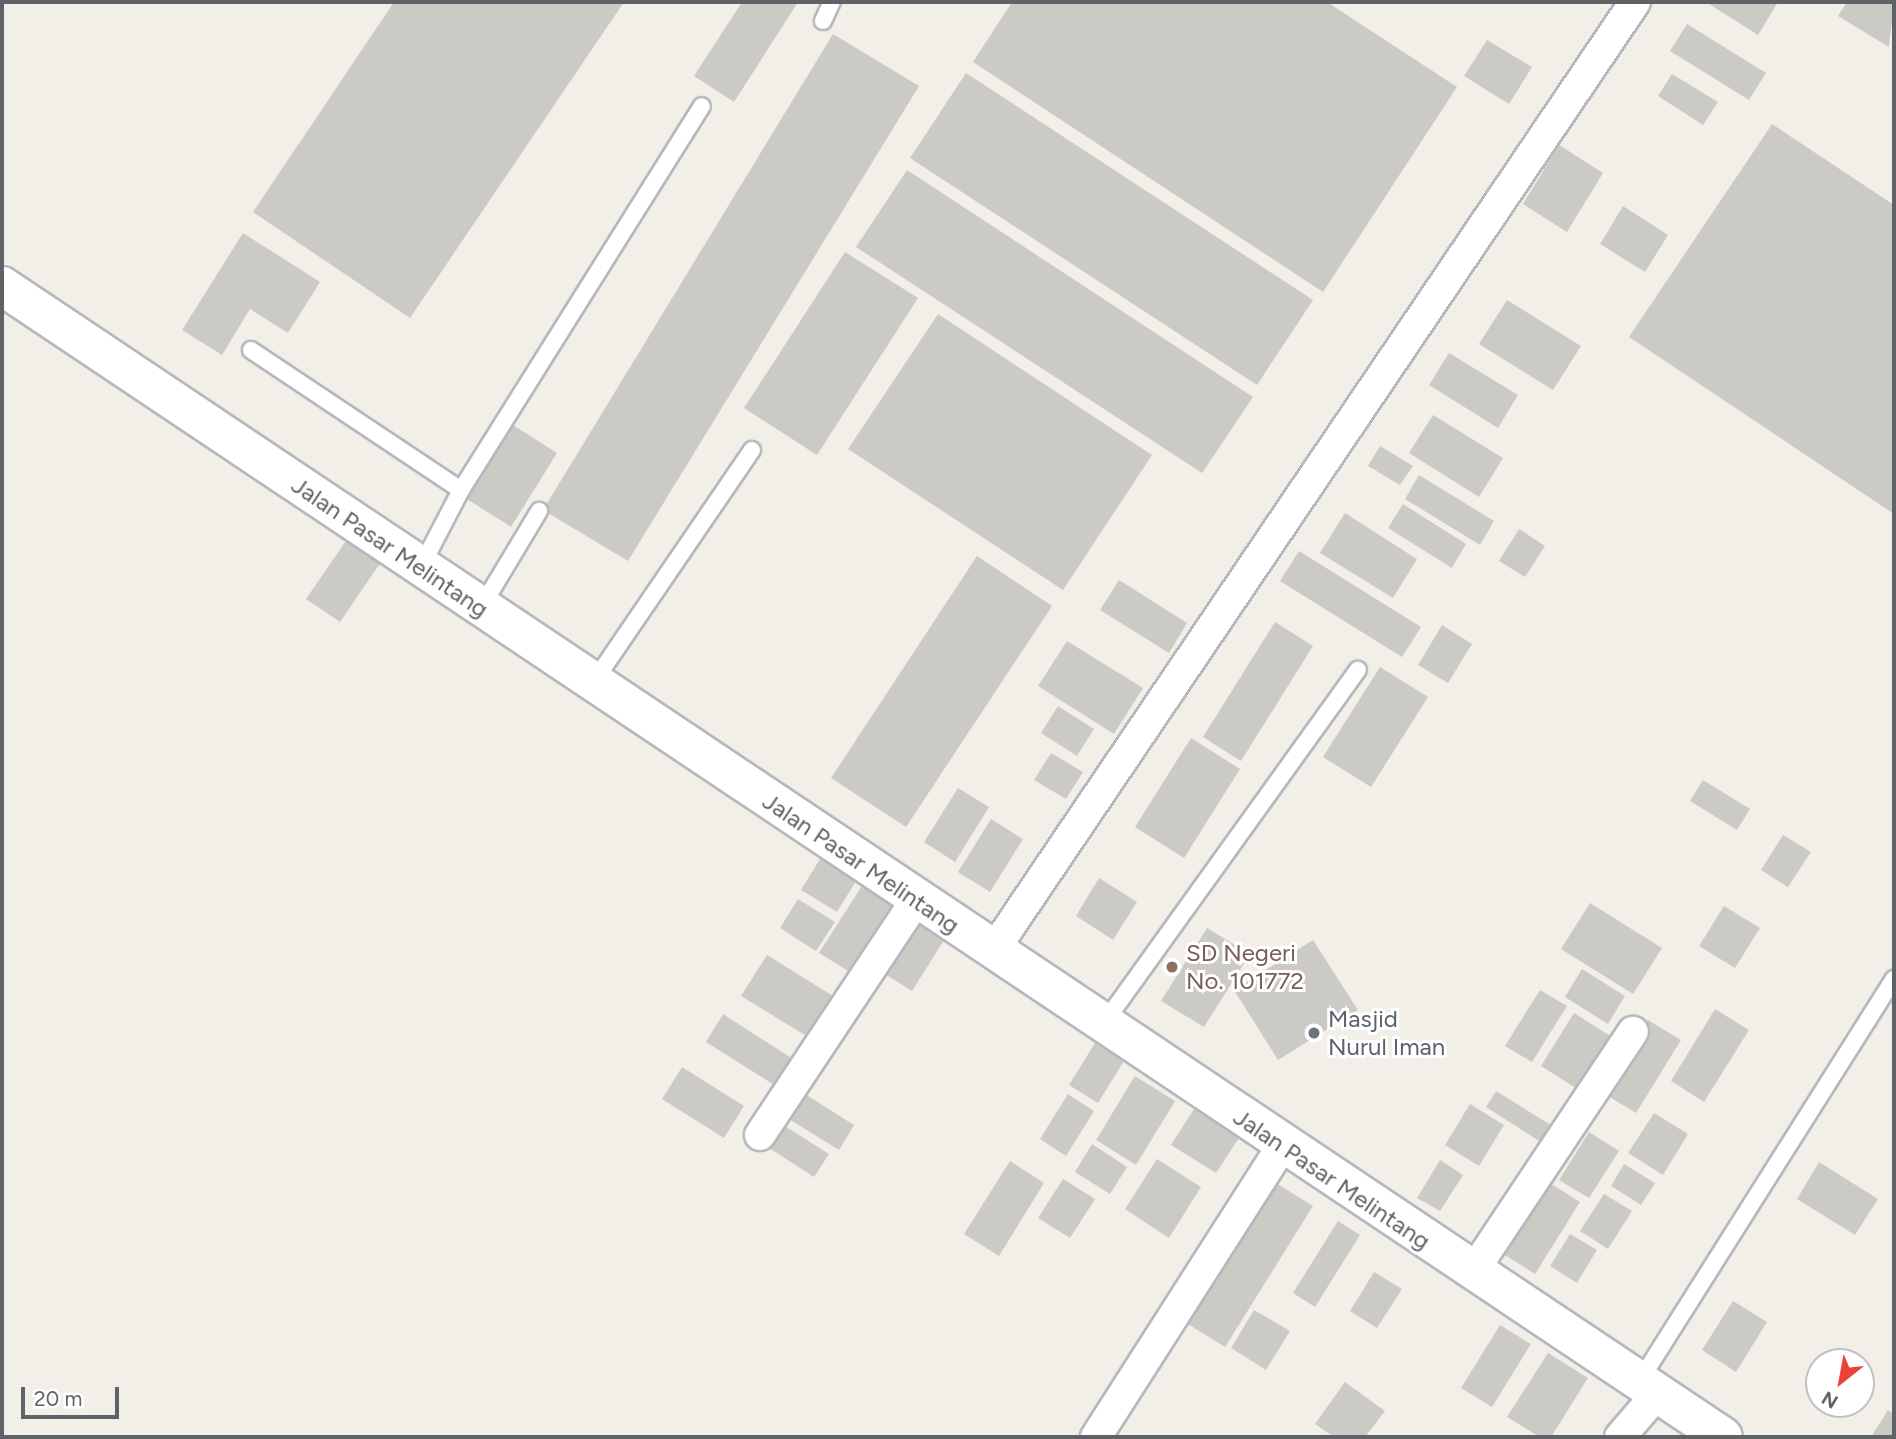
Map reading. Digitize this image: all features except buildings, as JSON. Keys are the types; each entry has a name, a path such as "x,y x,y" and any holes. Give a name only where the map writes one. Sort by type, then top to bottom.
{"street":[{"path":"993,951 1635,2"},
{"name":"Jalan Pasar Melintang","path":"2,286 1472,1273 1723,1437"},
{"path":"760,1135 916,900"},
{"path":"1472,1273 1633,1032"},
{"path":"1096,1437 1283,1145"},
{"path":"1620,1437 1648,1388"}],"lane":[{"path":"823,21 832,2"},
{"path":"421,567 461,490 702,106"},
{"path":"251,350 461,490"},
{"path":"593,683 752,450"},
{"path":"481,608 539,511"},
{"path":"1102,1025 1358,670"},
{"path":"1648,1388 1894,979"}],"place":[{"name":"SD Negeri No. 101772","path":"1172,967"},
{"name":"Masjid Nurul Iman","path":"1314,1033"}]}
